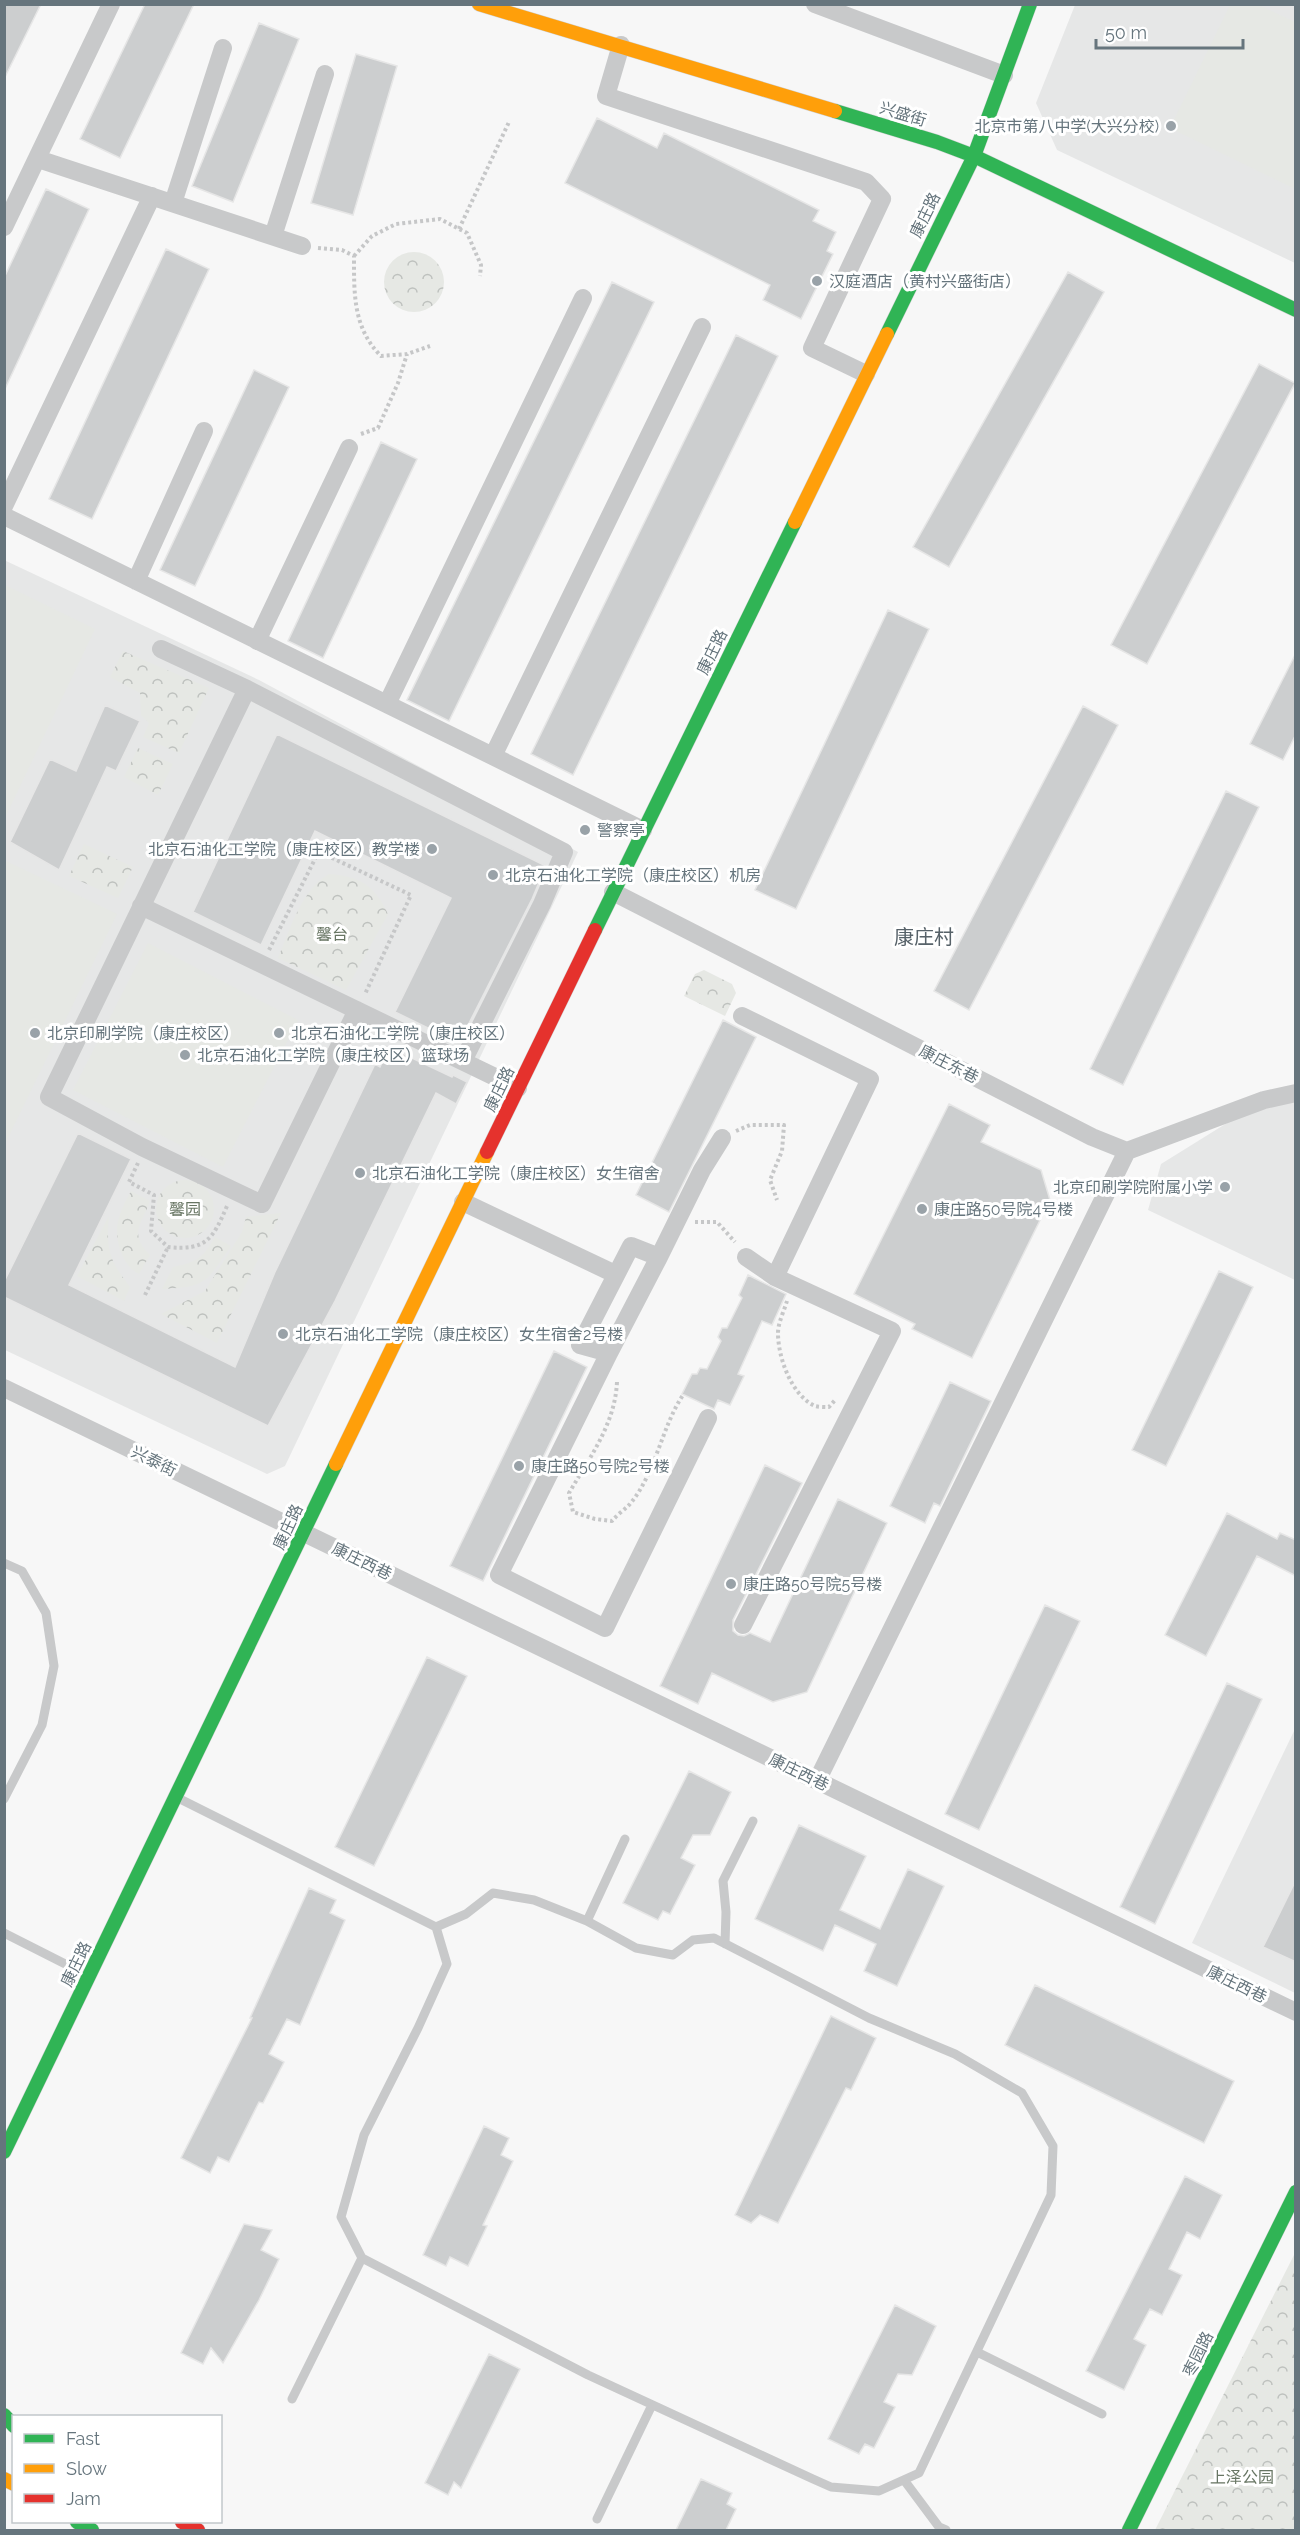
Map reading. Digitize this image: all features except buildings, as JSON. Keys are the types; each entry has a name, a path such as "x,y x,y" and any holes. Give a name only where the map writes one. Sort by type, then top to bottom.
{"street":[{"path":"4,227 111,4"},
{"name":"兴盛街","path":"479,4 937,142 974,156 1296,310"},
{"path":"815,4 1004,75"},
{"name":"康庄路","path":"4,2152 643,830 974,156 1030,4"},
{"path":"621,45 606,96 866,182 882,199 812,348 866,374"},
{"path":"173,203 223,48"},
{"path":"273,236 325,74"},
{"path":"38,159 302,246"},
{"path":"4,507 152,196"},
{"path":"387,704 583,298"},
{"path":"493,756 702,327"},
{"path":"136,581 204,431"},
{"path":"257,641 349,448"},
{"path":"4,516 643,830"},
{"path":"161,648 247,689 564,852 542,904 463,1061"},
{"path":"247,689 49,1096 145,1149 262,1204 357,1010"},
{"name":"康庄东巷","path":"613,892 1092,1137 1127,1151"},
{"path":"141,906 518,1088"},
{"path":"742,1016 870,1079 775,1277"},
{"path":"817,1781 1127,1151 1264,1100 1296,1093"},
{"path":"708,1418 606,1628 499,1575 702,1170 722,1137"},
{"path":"463,1202 615,1274"},
{"path":"609,1353 580,1345 615,1274 631,1246 659,1257"},
{"path":"743,1625 892,1331 775,1277 746,1257"},
{"name":"兴泰街","path":"4,1388 303,1533"},
{"name":"康庄西巷","path":"303,1533 1296,2012"},
{"name":"枣园路","path":"1129,2530 1296,2192"},
{"path":"184,2523 198,2530"}],"lane":[{"path":"4,1563 22,1571 46,1613 54,1666 42,1725 4,1799"},
{"path":"176,1797 436,1927 447,1964 418,2028 364,2135 340,2217 362,2258 588,2375 831,2487 879,2491 919,2473 1051,2195 1053,2146 1022,2093 955,2054 869,2018 714,1938 693,1940 673,1955 636,1948 587,1921 534,1900 493,1893 466,1914 436,1927"},
{"path":"725,1944 726,1912 723,1881 753,1821"},
{"path":"587,1921 625,1839"},
{"path":"4,1933 89,1976"},
{"path":"292,2399 362,2258"},
{"path":"977,2352 1102,2414"},
{"path":"597,2519 652,2405"},
{"path":"904,2480 939,2527 946,2530"}],"path":[{"path":"459,229 509,122"},
{"path":"430,346 407,354 381,357 369,345 358,321 354,296 354,256 372,236 396,224 440,219 467,232 481,265 480,276"},
{"path":"302,246 342,250 354,256"},
{"path":"349,448 358,435 378,428 398,383 407,354"},
{"path":"262,964 316,858 330,857 411,895 357,1010"},
{"path":"722,1137 750,1125 784,1125 782,1150 770,1180 777,1200"},
{"path":"145,1149 129,1182 154,1195 151,1231 168,1247 190,1249 208,1240 233,1191"},
{"path":"674,1229 692,1222 717,1222 746,1257"},
{"path":"146,1295 168,1247"},
{"path":"794,1284 778,1331 780,1353 790,1378 802,1396 816,1406 829,1407 836,1398"},
{"path":"609,1353 615,1360 617,1383 615,1408 602,1437 569,1493 573,1512 595,1519 612,1521 630,1504 645,1479 668,1421 682,1395"}],"shaded area":[{"name":"北京市第八中学(大兴分校)","path":"1075,5 1295,5 1295,263 1057,150 1036,103"},
{"name":"北京石油化工学院（康庄校区）","path":"4,560 259,680 578,852 285,1466 267,1474 5,1350"},
{"name":"北京印刷学院附属小学","path":"1295,1093 1295,1280 1148,1210 1161,1164 1264,1100"},
{"path":"1295,1729 1295,1993 1192,1943"}],"green space":[{"path":"1230,5 1259,5 1295,22 1295,189 1170,128"},
{"path":"408,252 420,252 436,260 442,270 444,282 442,294 436,304 420,312 408,312 392,304 384,288 384,276 392,260"},
{"path":"5,585 95,629 5,818"},
{"path":"123,651 209,688 179,753 143,737 149,723 141,715 140,693 110,677"},
{"path":"138,748 173,764 158,795 124,777"},
{"path":"84,844 133,867 118,898 69,876"},
{"name":"北京印刷学院（康庄校区）","path":"4,860 117,914 5,1144 4,1144"},
{"name":"馨台","path":"329,874 349,877 365,884 378,896 388,914 346,990 278,958 304,900 319,881"},
{"name":"北京石油化工学院（康庄校区）篮球场","path":"148,943 298,1020 223,1167 73,1090"},
{"path":"704,970 732,984 736,993 725,1016 684,996 695,974"},
{"name":"馨园","path":"185,1180 201,1185 209,1193 214,1209 209,1225 201,1233 185,1238 169,1233 161,1225 156,1209 161,1193 169,1185"},
{"path":"131,1191 150,1201 138,1234 143,1247 150,1255 139,1274 124,1259 117,1235 120,1214"},
{"path":"281,1213 217,1343 161,1314 205,1291 242,1232 246,1217"},
{"path":"109,1216 110,1254 130,1287 124,1301 77,1276"},
{"path":"215,1237 231,1246 210,1275 197,1284 162,1289 173,1267 198,1258 207,1250"},
{"name":"上泽公园","path":"1295,2253 1295,2530 1155,2530"}],"traffic: fast":[{"path":"887,334 974,156 1030,4"},
{"path":"835,111 937,142 974,156 1296,310"},
{"path":"595,930 795,522"},
{"path":"4,2152 336,1464"},
{"path":"1129,2530 1296,2192"},
{"path":"4,2415 12,2424"},
{"path":"79,2523 92,2530"}],"traffic: slow":[{"path":"479,4 835,111"},
{"path":"795,522 887,334"},
{"path":"336,1464 487,1152"},
{"path":"4,2479 12,2483"}],"traffic: jam":[{"path":"487,1152 595,930"},
{"path":"184,2523 198,2530"}],"place":[{"name":"北京市第八中学(大兴分校)","path":"1171,126"},
{"name":"汉庭酒店（黄村兴盛街店）","path":"817,281"},
{"name":"警察亭","path":"585,830"},
{"name":"北京石油化工学院（康庄校区）教学楼","path":"432,849"},
{"name":"北京石油化工学院（康庄校区）机房","path":"493,875"},
{"name":"北京印刷学院（康庄校区）","path":"35,1033"},
{"name":"北京石油化工学院（康庄校区）","path":"279,1033"},
{"name":"北京石油化工学院（康庄校区）篮球场","path":"185,1055"},
{"name":"北京石油化工学院（康庄校区）女生宿舍","path":"360,1173"},
{"name":"北京印刷学院附属小学","path":"1225,1187"},
{"name":"康庄路50号院4号楼","path":"922,1209"},
{"name":"北京石油化工学院（康庄校区）女生宿舍2号楼","path":"283,1334"},
{"name":"康庄路50号院2号楼","path":"519,1466"},
{"name":"康庄路50号院5号楼","path":"731,1584"}],"district":[{"name":"康庄村","path":"924,937"}]}
